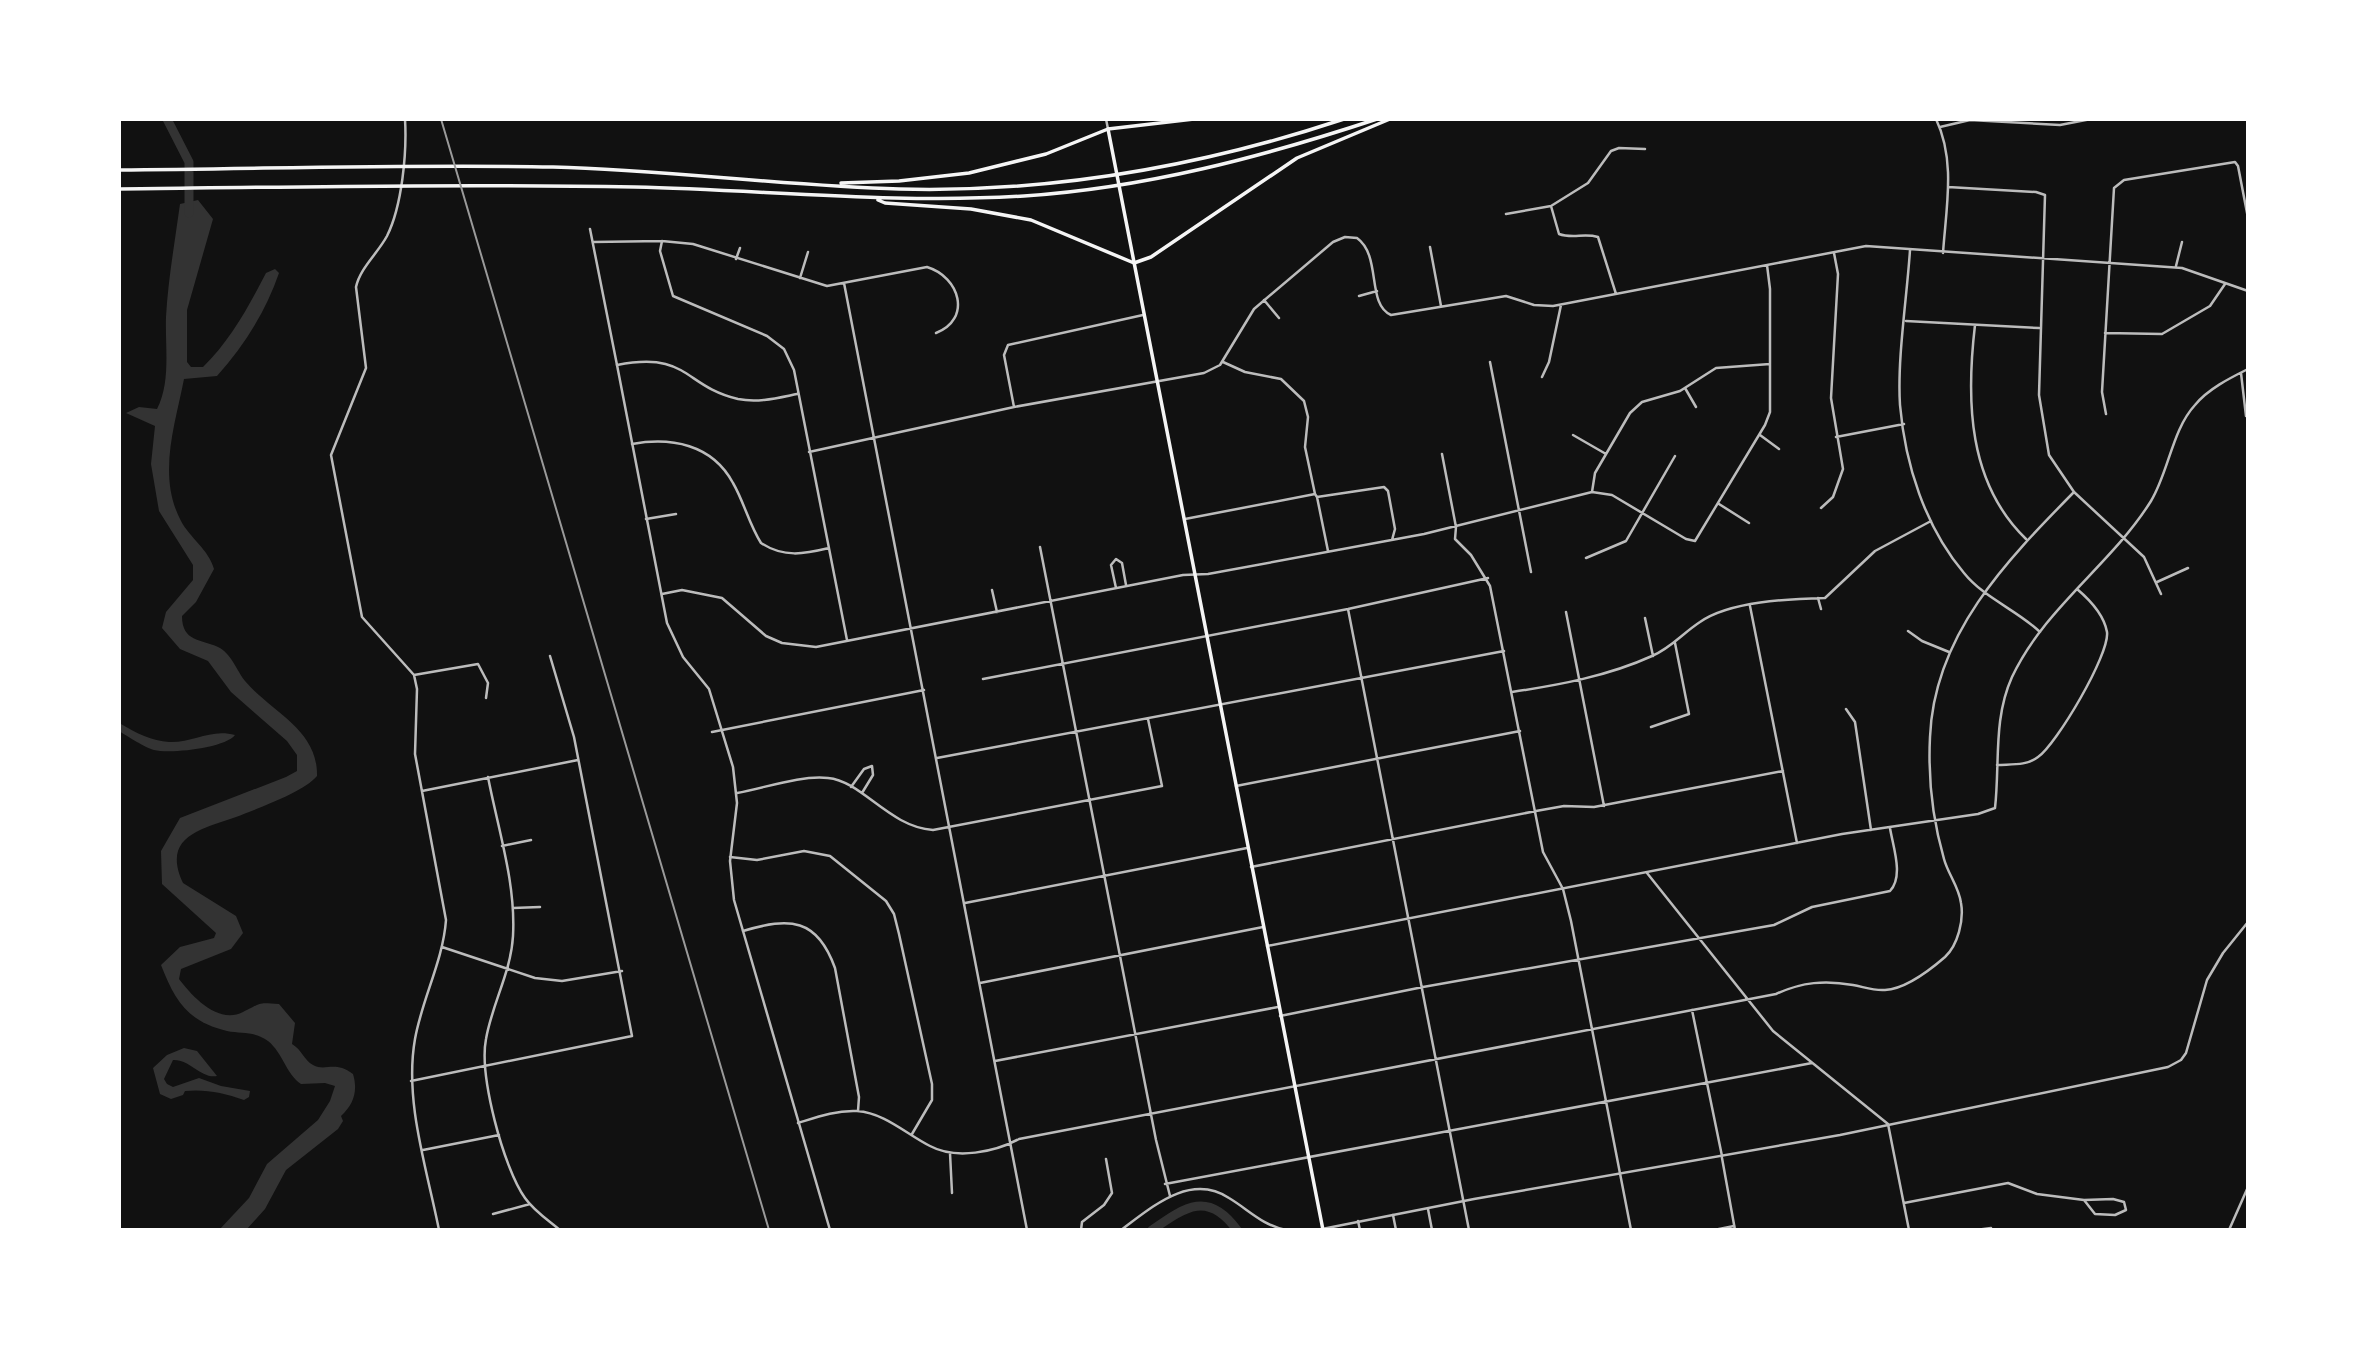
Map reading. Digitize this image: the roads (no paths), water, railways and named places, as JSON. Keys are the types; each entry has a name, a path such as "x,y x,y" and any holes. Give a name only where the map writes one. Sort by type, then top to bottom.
{"main road":[{"path":"832,185 969,173 1046,154 1108,130 1194,119"},
{"path":"119,170 481,168 639,171 832,185 939,189 1139,172 1254,146 1344,119"},
{"path":"119,189 477,186 672,188 876,199 1024,196 1136,182 1233,162 1377,119"},
{"path":"876,199 885,203 971,209 1031,220 1134,263 1151,257 1307,153 1391,119"},
{"path":"1108,130 1323,1230"}],"street":[{"path":"405,119 406,168 389,231 358,278 356,297 366,369 331,455 362,617 414,675 417,689 415,754 446,920 442,947 415,1038 411,1081 439,1230"},
{"path":"1106,119 1108,130"},
{"path":"1936,119 1947,146 1948,187 1943,253"},
{"path":"2053,119 2053,124"},
{"path":"1940,127 1960,121 2053,124 2091,119"},
{"path":"1506,214 1551,206 1588,183 1611,151 1619,148 1645,149"},
{"path":"2106,414 2102,392 2114,188 2124,180 2235,162 2248,218"},
{"path":"1948,187 2036,192 2045,195 2039,395 2049,455 2074,492 2144,557 2161,594"},
{"path":"1551,206 1559,234 1568,237 1585,233 1598,237 1616,294"},
{"path":"590,229 661,594 673,641 709,689 733,767 737,793 730,879 830,1230"},
{"path":"809,452 1014,407 1205,373 1223,362 1254,309 1338,240 1357,238 1365,243 1382,309 1391,315 1506,296 1544,307 1561,305 1866,246 2176,268 2248,291"},
{"path":"593,242 662,241 693,244 827,286 918,267 942,272 954,285 958,306 950,325 936,333"},
{"path":"662,241 660,251 673,296 768,336 784,349 794,370 847,641"},
{"path":"2176,268 2182,242"},
{"path":"1430,247 1441,306"},
{"path":"736,259 740,248"},
{"path":"1910,250 1900,404 1913,470 1931,521 1965,575 2040,632"},
{"path":"800,278 808,252"},
{"path":"1821,508 1833,497 1843,469 1831,398 1838,274 1834,253"},
{"path":"661,594 682,590 722,598 766,636 782,643 816,647 1126,586 1392,540 1456,527 1592,492 1612,495 1686,539 1695,541 1770,412 1767,265"},
{"path":"844,283 1027,1230"},
{"path":"2105,332 2162,334 2210,306 2225,284"},
{"path":"1359,296 1377,291"},
{"path":"1264,300 1279,318"},
{"path":"1542,377 1547,370 1561,305"},
{"path":"1014,407 1005,348 1013,343 1144,315"},
{"path":"1905,321 2039,328"},
{"path":"1975,325 1971,362 1971,412 1978,453 2000,509 2026,539"},
{"path":"617,365 651,360 676,365 716,390 744,400 771,400 797,394"},
{"path":"1223,362 1245,372 1281,379 1304,401 1308,416 1305,447 1328,551"},
{"path":"1490,362 1531,572"},
{"path":"1592,492 1595,472 1630,413 1642,402 1685,388 1716,368 1771,364"},
{"path":"1267,947 1797,843 1936,821 1995,808 1997,734 2012,678 2040,632 2076,588 2124,538 2161,482 2184,418 2196,402 2248,369"},
{"path":"2241,373 2246,416"},
{"path":"1685,388 1696,407"},
{"path":"1836,438 1904,424"},
{"path":"1573,435 1606,454"},
{"path":"1759,435 1779,449"},
{"path":"632,444 661,439 674,441 714,461 734,484 752,528 761,543 769,548 788,554 803,554 829,548"},
{"path":"1442,454 1456,527 1455,540 1488,578 1543,852 1563,889 1579,960 1631,1230"},
{"path":"1586,558 1595,552 1623,545 1675,456"},
{"path":"1185,519 1316,495 1384,487 1388,491 1395,529 1392,540"},
{"path":"798,1123 830,1113 858,1111 874,1115 912,1134 929,1146 950,1153 974,1152 1019,1139 1776,994 1799,983 1833,982 1870,989 1895,988 1945,956 1955,944 1961,901 1948,875 1936,821 1930,739 1938,685 1949,652 1985,592 2026,539 2074,492"},
{"path":"1718,504 1749,523"},
{"path":"646,519 676,514"},
{"path":"1512,692 1580,680 1653,656 1675,643 1700,621 1714,614 1795,597 1825,598 1875,551 1931,521"},
{"path":"1040,547 1165,1184 1170,1196"},
{"path":"1116,588 1111,565 1116,559 1122,563 1126,586"},
{"path":"2157,582 2188,568"},
{"path":"983,679 1348,609 1488,578"},
{"path":"1997,765 2025,764 2048,749 2097,672 2107,633 2092,603 2076,588"},
{"path":"992,590 997,612"},
{"path":"1818,598 1821,609"},
{"path":"1750,606 1797,843"},
{"path":"1348,609 1410,918 1468,1230"},
{"path":"1566,611 1604,806"},
{"path":"1645,618 1653,656"},
{"path":"1909,631 1922,641 1949,652"},
{"path":"1651,727 1689,714 1675,643"},
{"path":"937,758 1504,651"},
{"path":"411,1081 632,1036 622,971 578,760 550,656"},
{"path":"414,675 478,664 488,682 486,698"},
{"path":"712,732 924,690"},
{"path":"1846,709 1855,722 1871,830"},
{"path":"737,793 828,778 851,787 915,829 951,827 1162,786 1148,719"},
{"path":"1236,786 1520,731"},
{"path":"422,791 578,760"},
{"path":"851,787 864,769 872,766 873,775 861,794"},
{"path":"1251,867 1536,811 1564,806 1604,806 1783,771"},
{"path":"488,777 513,908 511,956 486,1038 486,1067 499,1135 510,1172 530,1204 560,1230"},
{"path":"1280,1017 1423,987 1774,925 1812,907 1890,891 1896,884 1897,874 1890,828"},
{"path":"502,846 531,840"},
{"path":"727,841 732,842"},
{"path":"965,903 1248,848"},
{"path":"730,857 757,860 815,851 830,856 886,901 897,924 932,1084 932,1100 912,1134"},
{"path":"1647,873 1773,1031 1888,1124 1909,1230"},
{"path":"513,908 540,907"},
{"path":"743,931 790,922 817,934 828,948 835,968 859,1097 858,1111"},
{"path":"1317,1230 2078,1088 2176,1064 2186,1053 2207,980 2223,953 2248,922"},
{"path":"980,983 1263,927"},
{"path":"442,947 535,978 562,981 622,971"},
{"path":"995,1061 1278,1007"},
{"path":"1692,1010 1735,1228 1714,1230"},
{"path":"1165,1184 1812,1063"},
{"path":"424,1150 499,1135"},
{"path":"950,1153 952,1193"},
{"path":"1081,1230 1082,1222 1104,1205 1112,1193 1106,1159"},
{"path":"1904,1203 2008,1183 2037,1194 2084,1200 2113,1199 2124,1202 2126,1210 2115,1216 2095,1214 2084,1200"},
{"path":"2229,1230 2248,1187"},
{"path":"1121,1230 1170,1196 1193,1189 1217,1191 1260,1221 1286,1230"},
{"path":"493,1214 530,1204"},
{"path":"1427,1208 1432,1230"},
{"path":"1393,1215 1396,1230"},
{"path":"1358,1221 1360,1230"},
{"path":"1976,1230 1991,1228"}],"waterway":[{"path":"167,119 189,162 189,213"},
{"path":"1152,1230 1175,1215 1196,1206 1216,1210 1237,1230"}],"railway":[{"path":"441,119 769,1230"}]}
